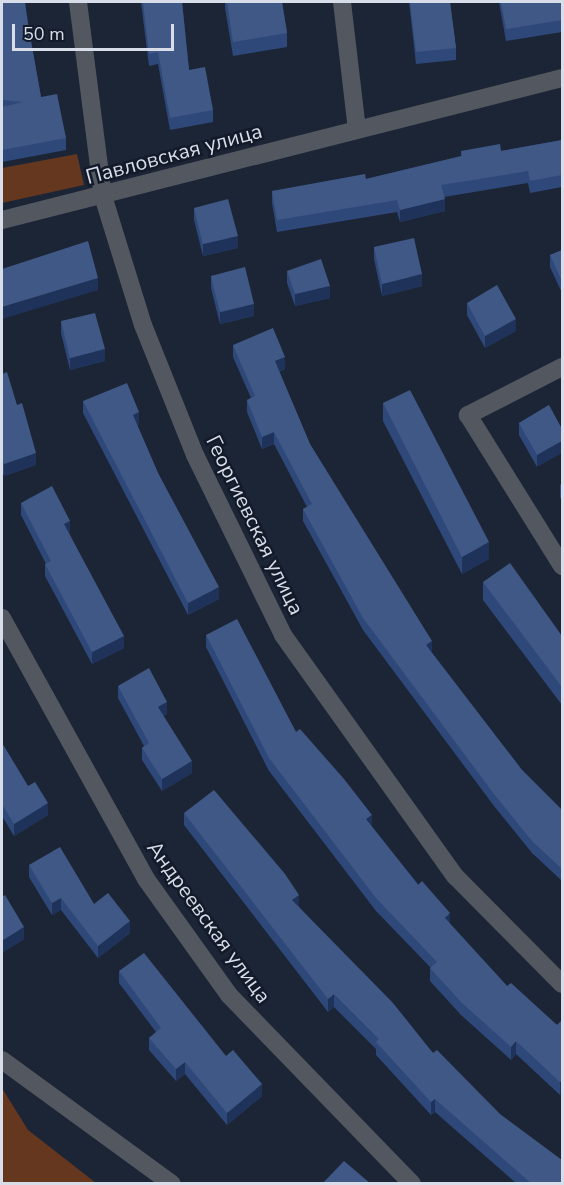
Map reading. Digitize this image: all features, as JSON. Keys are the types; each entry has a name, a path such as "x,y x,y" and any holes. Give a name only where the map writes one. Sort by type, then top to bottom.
{"street":[{"name":"Георгиевская улица","path":"78,2 103,196 143,325 195,455 283,635 455,876 562,984"},
{"path":"342,2 357,129"},
{"name":"Павловская улица","path":"2,220 562,78"},
{"path":"562,367 468,415 562,566"},
{"name":"Андреевская улица","path":"2,618 146,879 222,985 325,1099 412,1184"},
{"path":"2,1060 172,1184"}],"shaded area":[{"path":"77,154 84,185 2,203 2,168"},
{"path":"2,1088 28,1130 96,1183 2,1183"}],"building":[{"path":"2,2 25,2 41,97 57,94 66,138 2,150 2,107 23,102 2,100"},
{"path":"143,2 182,2 189,70 205,67 213,110 170,118 158,52 149,54"},
{"path":"227,2 282,2 287,33 233,42"},
{"path":"410,2 450,2 456,48 416,52"},
{"path":"501,2 562,2 562,20 506,29"},
{"path":"562,140 562,175 530,181 528,171 441,185 445,199 400,210 397,200 277,220 272,191 365,174 366,179 462,156 461,151 500,144 501,151"},
{"path":"228,199 238,236 203,244 194,208"},
{"path":"414,238 422,274 382,284 374,247"},
{"path":"88,241 98,278 2,307 2,269"},
{"path":"562,250 562,281 550,255"},
{"path":"321,259 330,286 295,294 287,271"},
{"path":"245,267 254,304 220,312 211,276"},
{"path":"497,285 516,319 485,336 467,303"},
{"path":"95,313 105,349 70,358 61,321"},
{"path":"273,328 285,357 275,361 310,444 432,641 426,645 522,770 562,810 562,869 532,841 494,794 363,618 303,509 312,504 274,432 262,437 247,400 255,396 233,345"},
{"path":"7,372 17,405 22,403 36,453 4,464 2,458 2,374"},
{"path":"127,383 139,412 133,415 158,473 219,587 188,603 83,401"},
{"path":"410,390 489,542 462,557 383,403"},
{"path":"549,405 562,429 562,441 537,455 519,423"},
{"path":"52,486 70,521 64,524 124,636 92,652 45,564 51,561 21,503"},
{"path":"510,563 562,636 562,687 483,582"},
{"path":"237,619 296,732 300,729 344,779 372,815 366,819 418,885 422,881 450,913 445,918 507,986 511,983 557,1025 562,1020 562,1080 560,1082 516,1041 511,1047 461,1002 430,968 437,962 376,898 269,758 206,635"},
{"path":"149,668 167,702 158,707 192,761 162,779 142,748 149,743 118,686"},
{"path":"2,743 28,786 35,782 48,803 14,824 2,804"},
{"path":"214,790 285,874 299,895 292,900 393,1003 433,1053 437,1050 500,1114 562,1160 562,1184 532,1184 435,1099 431,1102 376,1042 379,1039 334,994 328,999 184,813"},
{"path":"60,847 94,904 108,893 130,921 98,946 61,898 52,903 29,865"},
{"path":"5,895 24,927 3,940 2,897"},
{"path":"144,953 226,1056 233,1050 262,1084 227,1113 185,1062 176,1069 149,1038 161,1028 119,971"},
{"path":"344,1161 371,1184 322,1184"}]}
